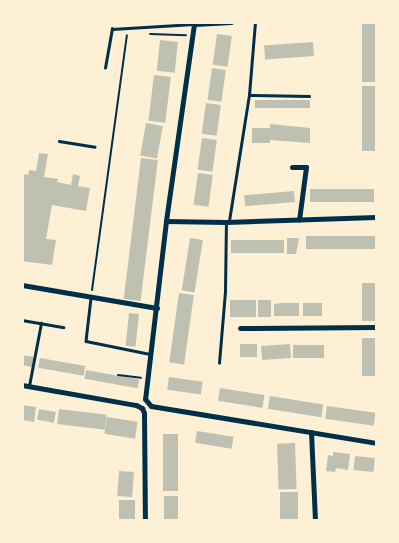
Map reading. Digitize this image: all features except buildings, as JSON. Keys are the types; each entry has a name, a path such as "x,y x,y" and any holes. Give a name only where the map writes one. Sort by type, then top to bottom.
{"street":[{"path":"231,22 194,23 166,221 145,399 151,406 376,443"},
{"path":"292,167 306,167 299,220"},
{"path":"166,221 228,222 376,217"},
{"path":"22,285 157,308"},
{"path":"240,328 376,327"},
{"path":"22,385 136,405 142,408 144,413 145,520"},
{"path":"311,432 315,520"}],"lane":[{"path":"219,363 228,222 248,95 255,22"},
{"path":"105,68 112,29 194,23"},
{"path":"248,95 309,96"},
{"path":"59,141 95,147"},
{"path":"91,298 86,341 151,354"},
{"path":"22,320 63,327"},
{"path":"29,386 41,323"},
{"path":"142,408 147,403"}],"path":[{"path":"91,298 127,34"},
{"path":"146,34 193,35"},
{"path":"118,375 148,380"}]}
